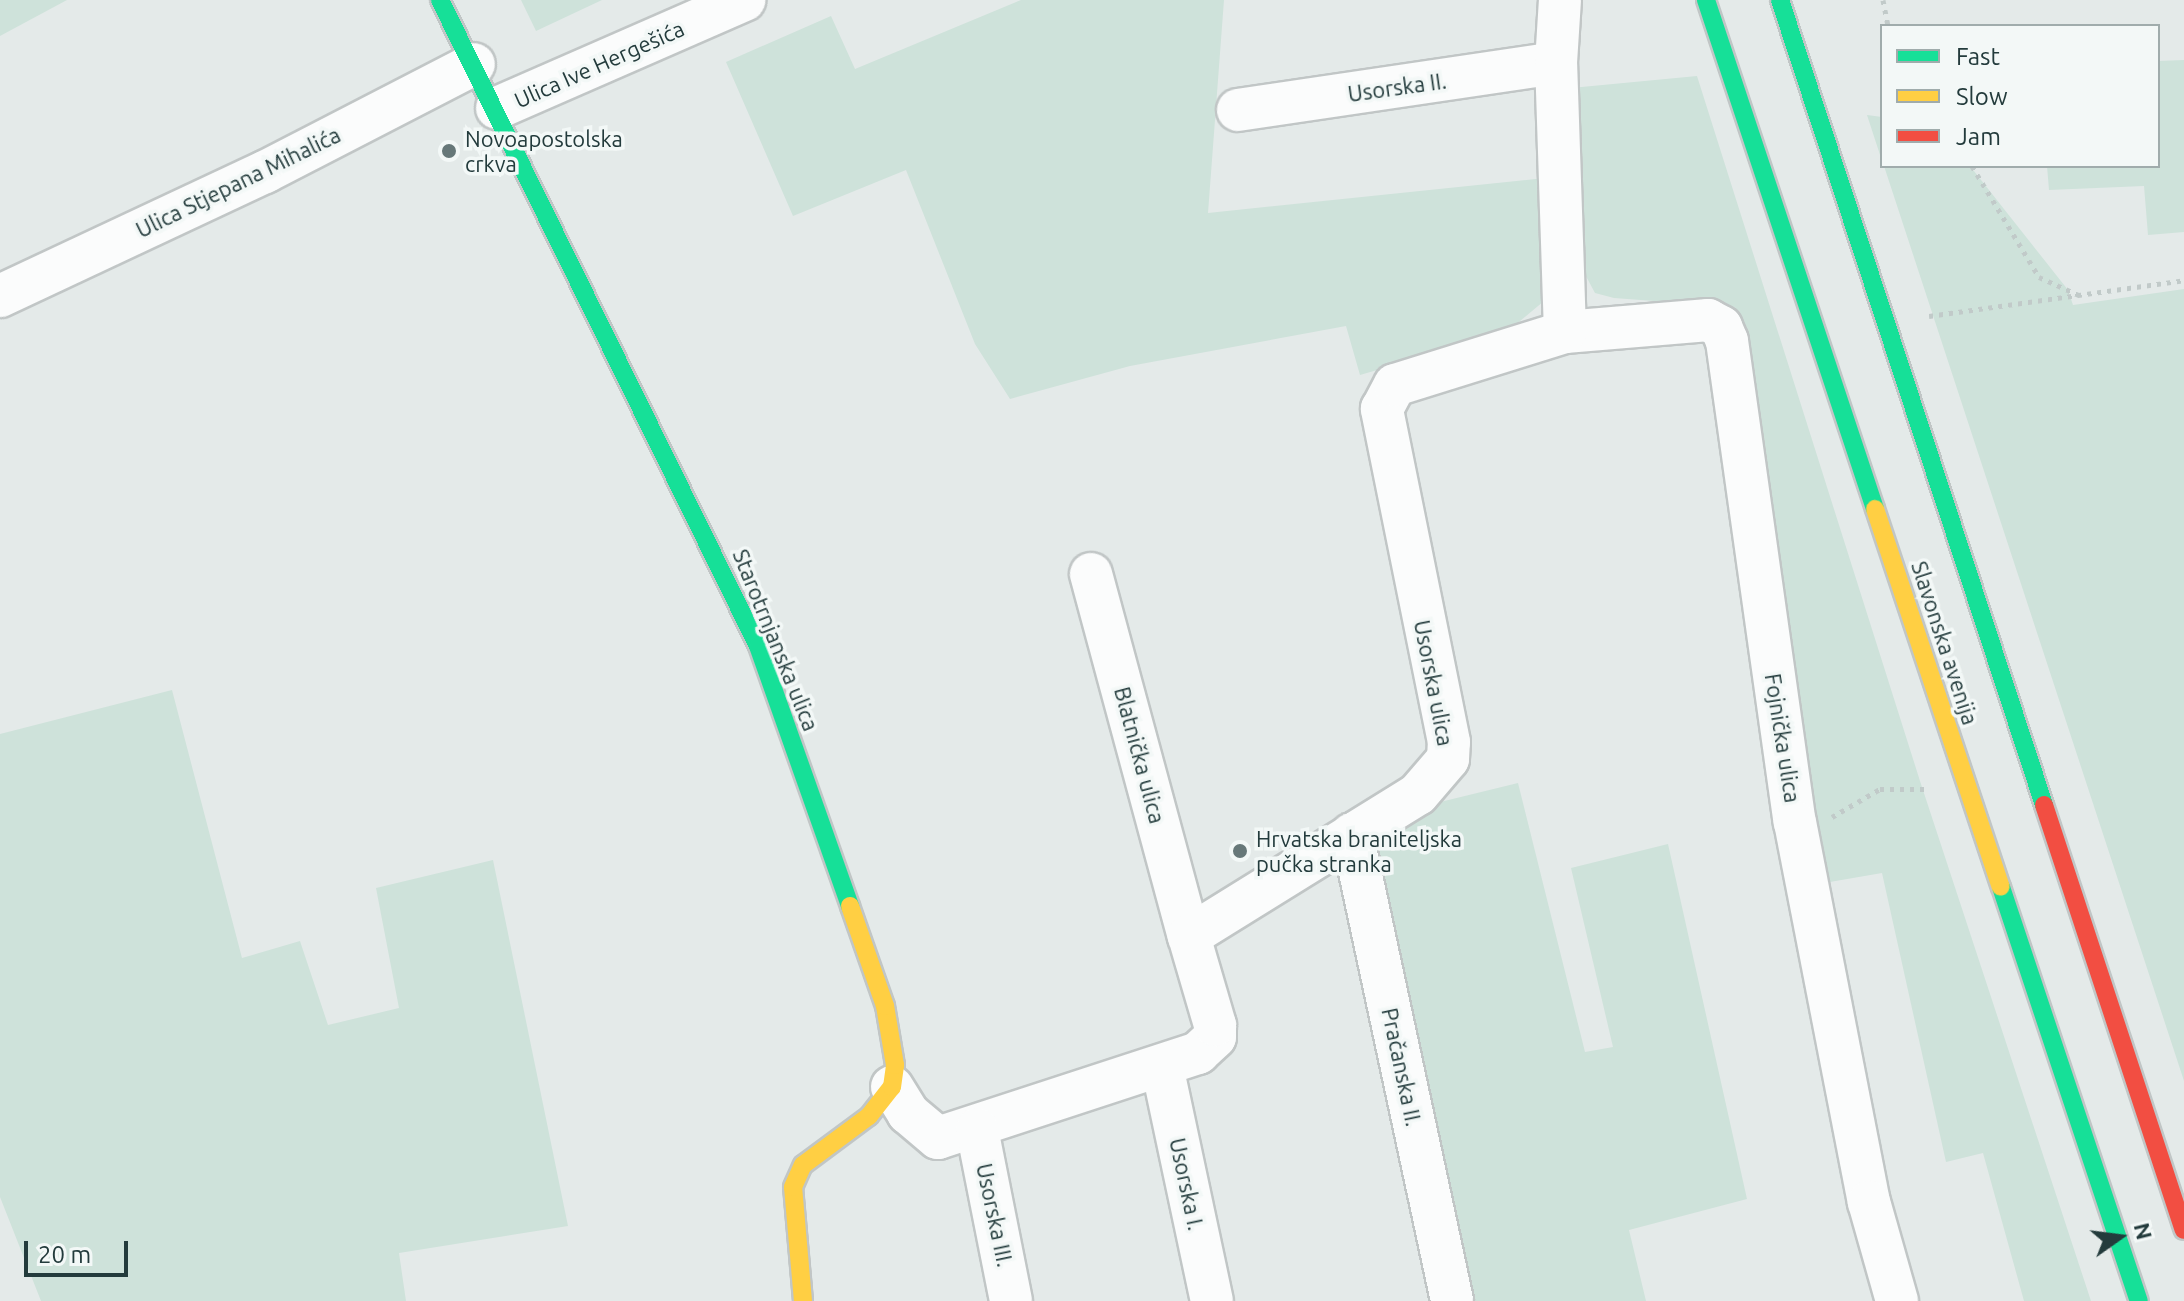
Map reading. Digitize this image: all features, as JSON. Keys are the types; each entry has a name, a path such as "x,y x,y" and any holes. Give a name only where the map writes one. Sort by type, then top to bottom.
{"main road":[{"name":"Starotrnjanska ulica","path":"440,0 497,108 758,646 885,1006 895,1065 892,1087"},
{"name":"Slavonska avenija","path":"1706,0 2139,1301"},
{"name":"Slavonska avenija","path":"1780,0 2184,1230"},
{"path":"803,1301 793,1187 803,1165 869,1116 892,1087"}],"street":[{"name":"Ulica Ive Hergešića","path":"497,108 744,0"},
{"path":"1560,0 1556,63 1565,332"},
{"name":"Usorska II.","path":"1238,110 1556,63"},
{"name":"Ulica Stjepana Mihalića","path":"0,296 265,172 474,64"},
{"name":"Fojnička ulica","path":"1565,332 1693,320 1721,327 1795,822 1869,1202 1897,1301"},
{"name":"Usorska ulica","path":"1189,936 1418,794 1448,759 1449,742 1383,434 1386,393 1395,385 1565,332"},
{"name":"Blatnička ulica","path":"1091,574 1189,936"},
{"name":"Pračanska II.","path":"1352,834 1452,1301"},
{"path":"892,1087 908,1113 938,1138 977,1129 1198,1053 1215,1037 1189,936"},
{"name":"Usorska I.","path":"1162,1066 1212,1301"},
{"name":"Usorska III.","path":"977,1129 1011,1301"}],"path":[{"path":"1883,0 1888,24"},
{"path":"1973,168 2039,277 2082,297"},
{"path":"1929,316 2082,297 2184,280"},
{"path":"1795,822 1839,816 1880,789 1927,789"}],"green space":[{"path":"0,0 67,0 0,36"},
{"path":"521,0 602,0 536,31"},
{"path":"1021,0 1224,0 1208,213 1545,178 1544,301 1507,332 1360,375 1346,326 1130,366 1010,399 975,344 906,170 793,216 726,62 831,16 855,69"},
{"path":"2184,60 2184,232 2148,235 2144,186 2049,190 2047,168 2160,168 2160,61"},
{"path":"1697,76 1920,781 2091,1301 2024,1301 1983,1153 1946,1162 1882,873 1824,883 1735,307 1614,298 1595,293 1580,265 1571,88"},
{"path":"1867,115 1880,117 1880,155"},
{"path":"1885,168 1972,168 2068,290 2073,305 2184,289 2184,1081"},
{"path":"172,690 242,958 300,941 328,1025 399,1008 376,888 493,860 568,1226 399,1253 406,1301 41,1301 0,1197 0,734"},
{"path":"1518,783 1585,1052 1613,1047 1571,868 1668,844 1747,1199 1629,1230 1646,1301 1467,1301 1367,838 1428,805"}],"traffic: fast":[{"path":"440,0 758,646 850,906"},
{"path":"1706,0 1875,509"},
{"path":"1780,0 2044,805"},
{"path":"2001,887 2139,1301"}],"traffic: slow":[{"path":"1875,509 2001,887"},
{"path":"803,1301 793,1187 803,1165 869,1116 892,1087 895,1065 885,1006 850,906"}],"traffic: jam":[{"path":"2044,805 2184,1230"}],"place":[{"name":"Novoapostolska crkva","path":"449,151"},
{"name":"Hrvatska braniteljska pučka stranka","path":"1240,851"}]}
